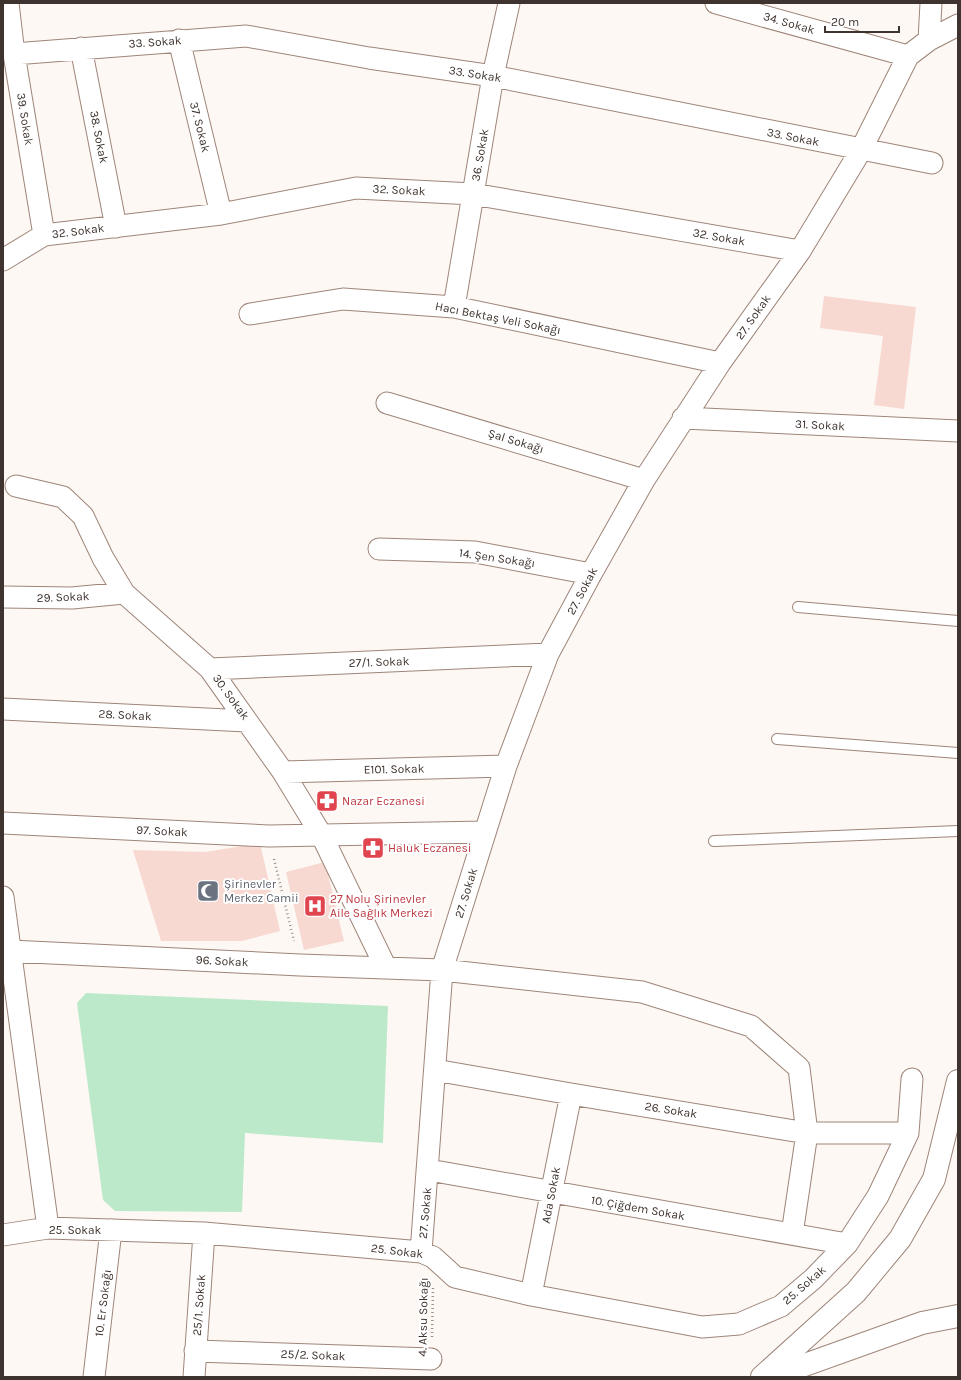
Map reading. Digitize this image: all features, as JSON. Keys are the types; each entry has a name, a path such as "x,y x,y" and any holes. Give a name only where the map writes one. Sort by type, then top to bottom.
{"highway":[{"path":"762,1377 856,1292 900,1239 934,1179 958,1081"},
{"path":"772,1377 922,1323 958,1316"},
{"path":"922,1323 958,1329"}],"street":[{"name":"39. Sokak","path":"8,3 14,54 44,235"},
{"name":"36. Sokak","path":"454,307 493,76 509,3"},
{"name":"34. Sokak","path":"716,3 908,56"},
{"path":"929,40 931,3"},
{"name":"27. Sokak","path":"427,1254 429,1170 442,970 506,766 548,654 590,574 644,480 720,363 800,251 861,150 908,56 929,40 958,25"},
{"name":"33. Sokak","path":"14,54 178,40 246,36 369,58 493,76 932,163"},
{"name":"37. Sokak","path":"178,40 222,214"},
{"name":"38. Sokak","path":"81,48 116,226"},
{"name":"32. Sokak","path":"3,260 44,235 222,214 356,188 473,194 800,251"},
{"name":"Hacı Bektaş Veli Sokağı","path":"250,314 343,298 454,307 720,363"},
{"name":"Şal Sokağı","path":"387,402 644,480"},
{"name":"31. Sokak","path":"683,418 958,431"},
{"name":"30. Sokak","path":"16,486 62,497 83,516 104,558 124,593 210,669 283,772 322,836 386,968"},
{"name":"14. Şen Sokağı","path":"379,549 475,552 590,574"},
{"name":"29. Sokak","path":"3,597 72,598 124,593"},
{"name":"27/1. Sokak","path":"210,669 548,654"},
{"name":"28. Sokak","path":"3,709 248,721"},
{"name":"E101. Sokak","path":"283,772 506,766"},
{"name":"97. Sokak","path":"3,823 269,836 485,832"},
{"path":"3,897 6,949 48,1228"},
{"name":"96. Sokak","path":"6,949 300,965 442,970 642,992 751,1026 799,1068 807,1132 792,1234"},
{"name":"26. Sokak","path":"435,1070 571,1094 807,1132 908,1133"},
{"path":"908,1133 912,1079"},
{"name":"Ada Sokak","path":"531,1295 571,1094"},
{"name":"25. Sokak","path":"3,1235 48,1228 204,1233 427,1254 455,1277 531,1295 702,1327 739,1324 782,1306 813,1279 847,1244 878,1196 908,1133"},
{"name":"10. Çiğdem Sokak","path":"429,1170 551,1193 847,1244"},
{"name":"10. Er Sokağı","path":"94,1377 111,1230"},
{"name":"25/1. Sokak","path":"194,1377 204,1233"},
{"name":"25/2. Sokak","path":"195,1351 431,1359"}],"lane":[{"path":"798,607 958,621"},
{"path":"777,739 958,753"},
{"path":"714,841 958,831"}],"path":[{"path":"269,836 300,965"},
{"name":"4. Aksu Sokağı","path":"427,1254 431,1359"}],"green space":[{"path":"86,993 388,1006 383,1143 245,1133 242,1212 115,1211 103,1200 77,1003"}],"building":[{"path":"824,296 916,307 904,409 874,405 883,336 820,328"},
{"name":"Şirinevler Merkez Camii","path":"260,843 280,931 242,941 161,941 133,850 205,852"},
{"name":"27 Nolu Şirinevler Aile Sağlık Merkezi","path":"325,862 344,941 304,950 286,872"}],"place":[{"name":"Nazar Eczanesi","path":"327,801"},
{"name":"Haluk Eczanesi","path":"373,848"},
{"name":"Şirinevler Merkez Camii","path":"208,891"},
{"name":"27 Nolu Şirinevler Aile Sağlık Merkezi","path":"315,906"}]}
